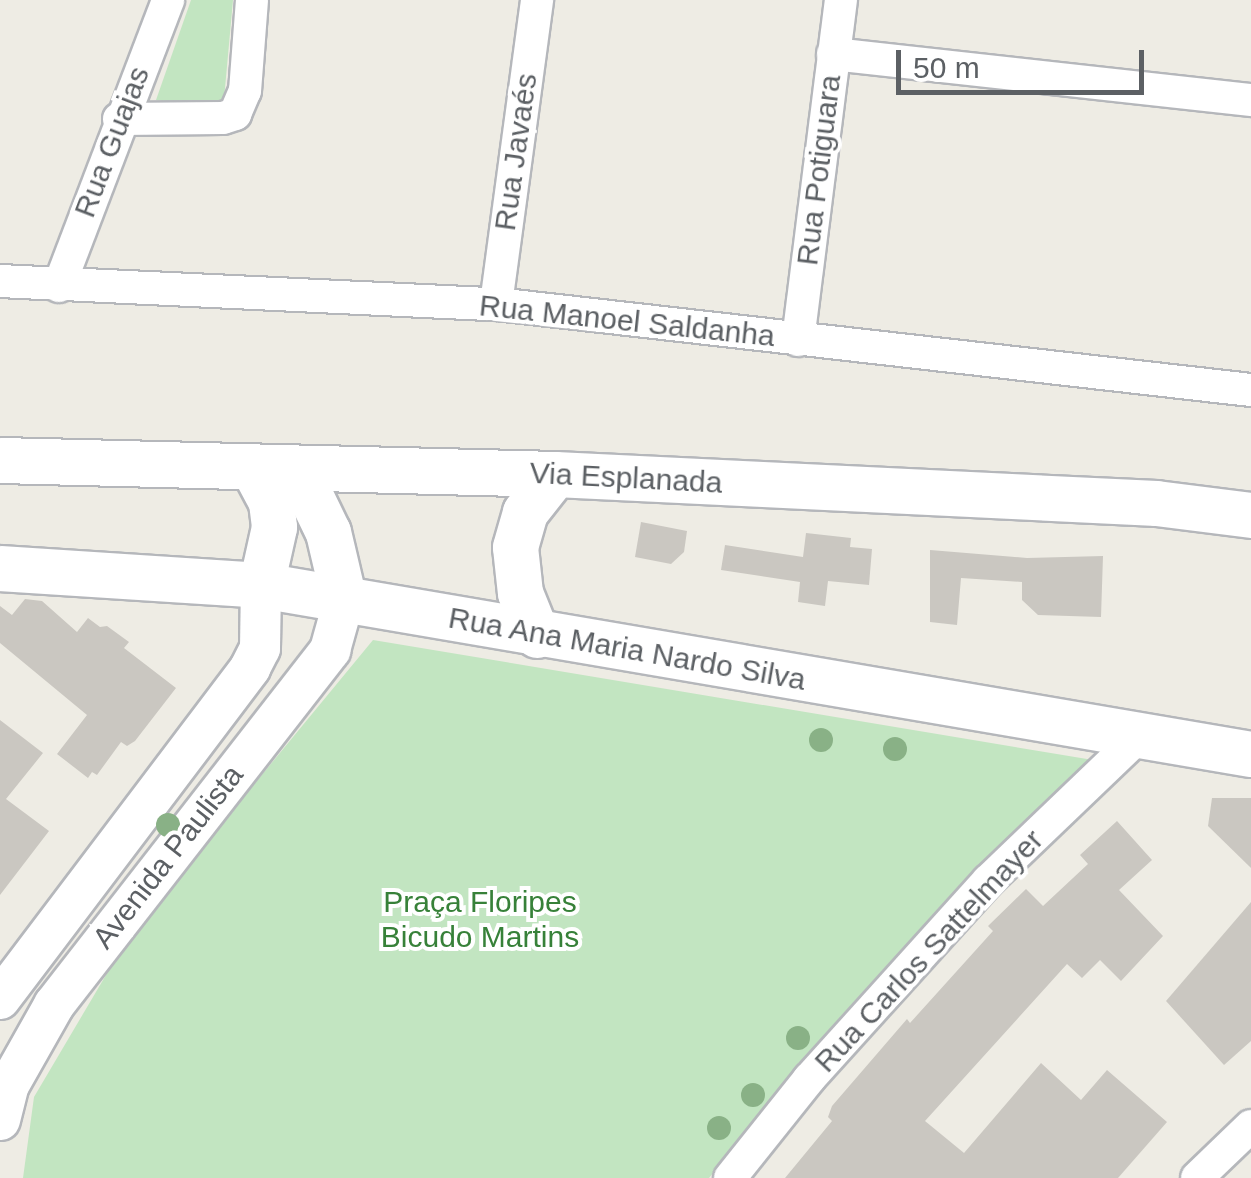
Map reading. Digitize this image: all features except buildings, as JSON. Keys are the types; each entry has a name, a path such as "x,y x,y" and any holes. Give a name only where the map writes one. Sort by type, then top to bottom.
{"main road":[{"name":"Via Esplanada","path":"0,460 555,474 1156,503 1251,515"},
{"path":"252,468 271,502 274,527 261,584"},
{"path":"297,468 328,532 344,600"},
{"path":"537,634 520,592 515,547 524,512 555,474"},
{"name":"Rua Ana Maria Nardo Silva","path":"0,568 261,584 1251,754"}],"street":[{"name":"Rua Guajas","path":"59,286 119,119 168,0"},
{"path":"119,119 223,118 234,114 246,92 252,0"},
{"name":"Rua Javaés","path":"496,304 537,0"},
{"name":"Rua Potiguara","path":"798,340 840,0"},
{"path":"832,54 1251,100"},
{"name":"Rua Manoel Saldanha","path":"0,281 496,304 1251,390"},
{"name":"Avenida Paulista","path":"0,998 250,668 260,648 261,584"},
{"name":"Avenida Paulista","path":"0,1120 9,1084 54,1005 330,650 344,600"},
{"name":"Rua Carlos Sattelmayer","path":"730,1178 809,1079 988,881 1140,735"},
{"path":"1196,1178 1251,1126"}],"green space":[{"path":"191,0 233,0 223,110 156,100"},
{"name":"Praça Floripes Bicudo Martins","path":"373,640 1093,760 1034,813 801,1063 709,1178 23,1178 34,1097 129,936"}]}
